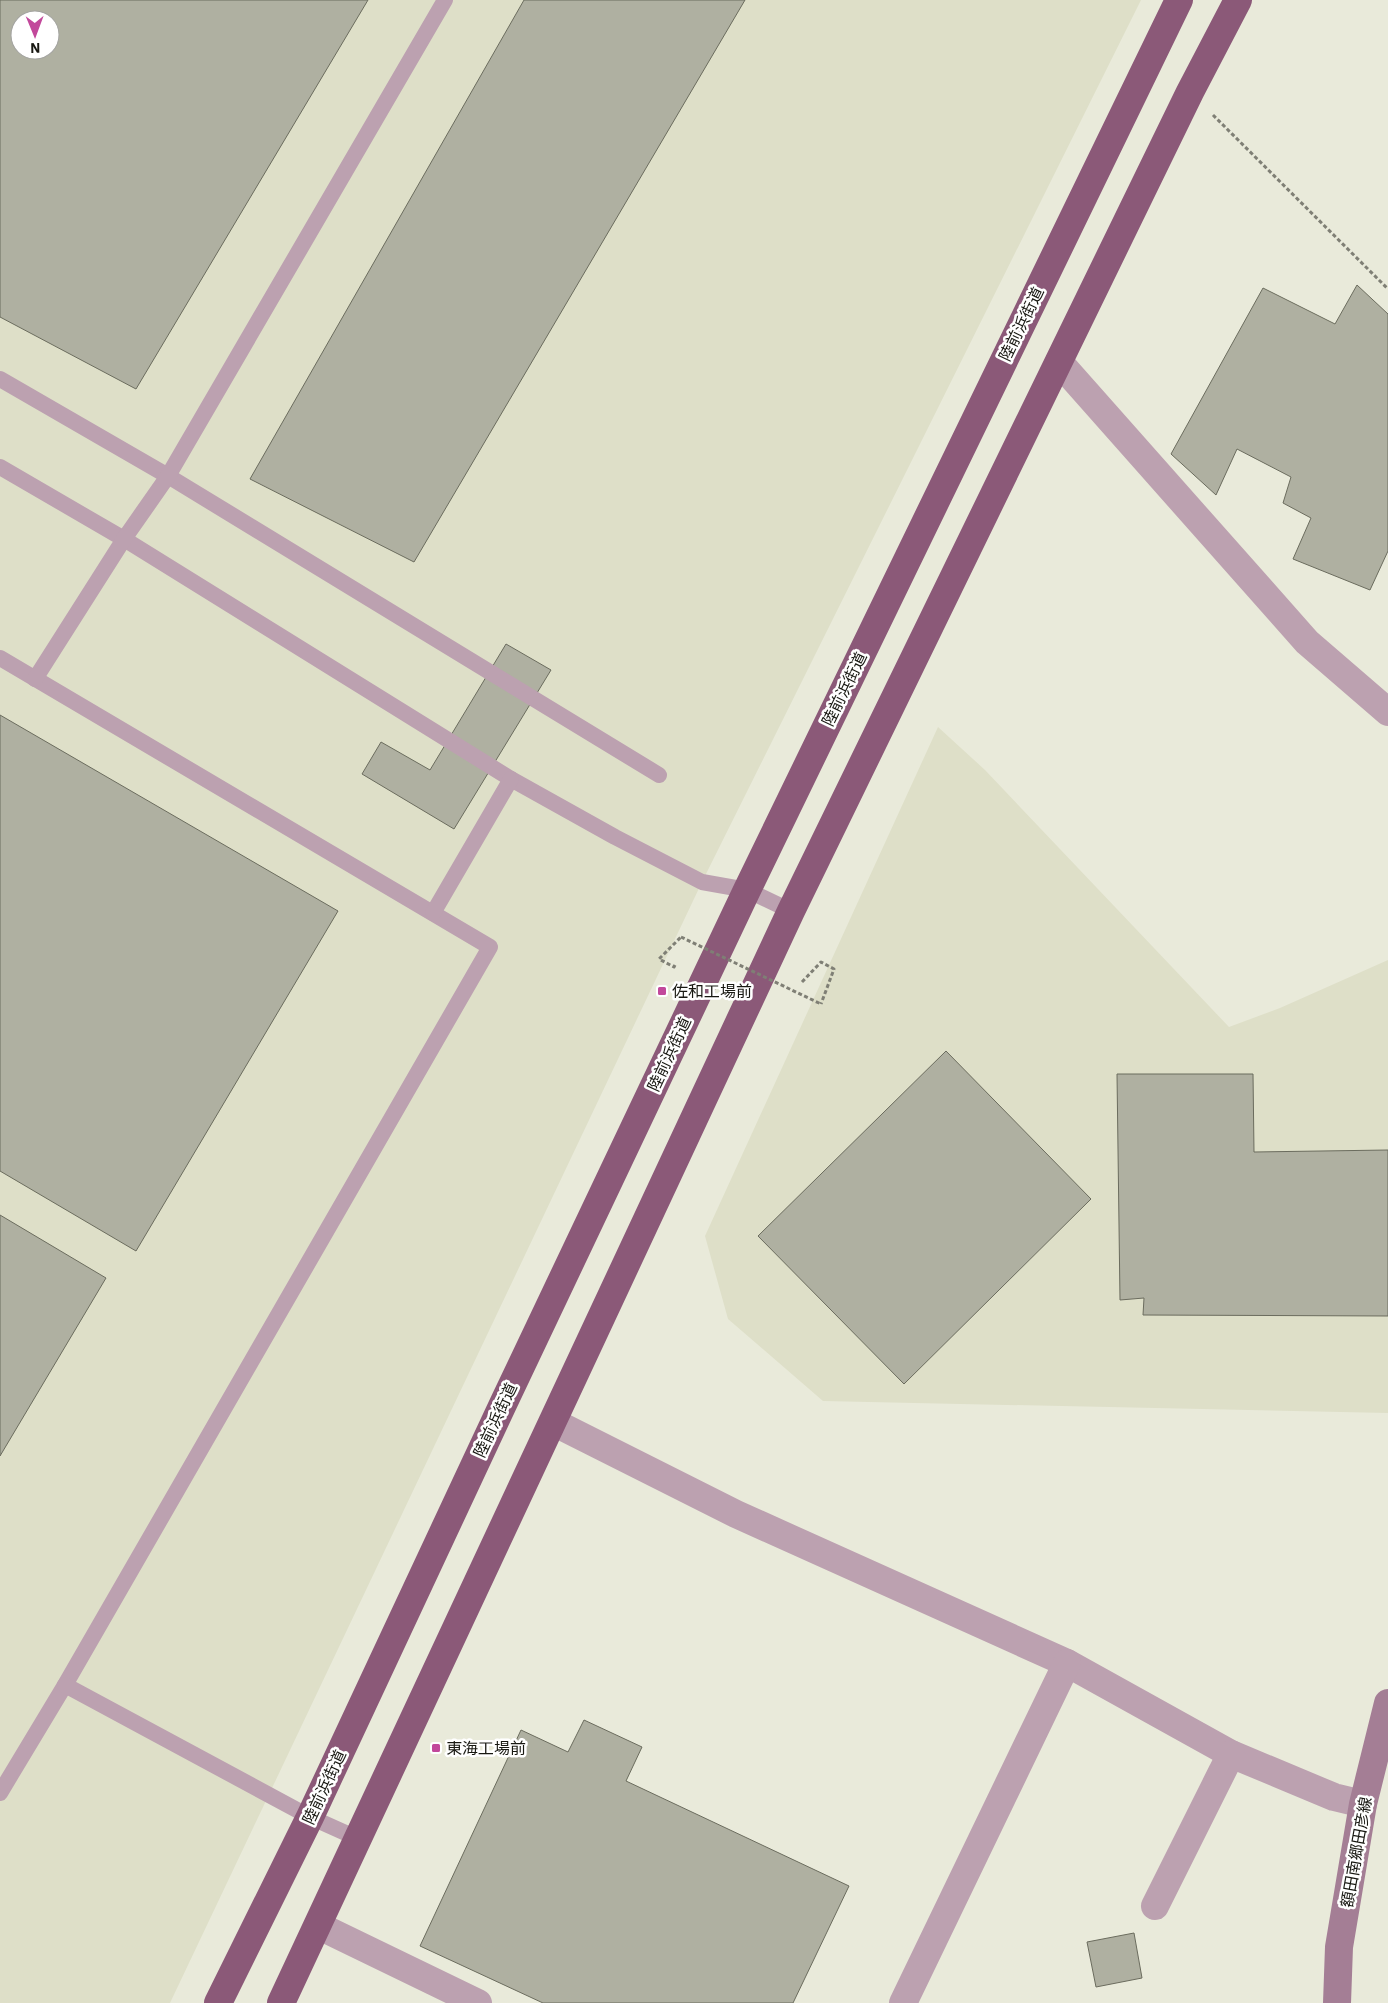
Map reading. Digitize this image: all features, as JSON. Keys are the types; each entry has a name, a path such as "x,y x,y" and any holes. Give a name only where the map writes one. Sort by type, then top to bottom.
{"highway":[{"name":"陸前浜街道","path":"218,2003 310,1817 747,890 1179,0"},
{"path":"281,2003 319,1926 791,911 1190,92 1238,0"}],"main road":[{"name":"額田南郷田彦線","path":"1338,2003 1339,1947 1363,1804 1388,1703"}],"street":[{"path":"1059,362 1307,642 1388,712"},
{"path":"552,1422 736,1514 1068,1663 1231,1754 1334,1796 1363,1804"},
{"path":"903,2003 1068,1663"},
{"path":"1155,1906 1231,1754"},
{"path":"319,1926 478,2003"}],"lane":[{"path":"35,679 124,539 168,476 446,0"},
{"path":"0,379 168,476 658,775"},
{"path":"0,467 124,539 511,779 615,837 702,882 747,890 791,911"},
{"path":"0,658 490,948 65,1685 0,1793"},
{"path":"432,913 511,779"},
{"path":"65,1685 310,1817 359,1840"}],"path":[{"path":"1190,92 1388,289"},
{"path":"677,961 674,967 659,959 681,937 821,1004 834,969 821,962 802,982"}],"shaded area":[{"path":"0,0 1141,0 702,882 170,2003 0,2003"},
{"path":"938,727 985,770 1229,1027 1280,1008 1388,960 1388,1413 823,1401 728,1319 705,1236"}],"building":[{"path":"0,0 368,0 136,389 0,317"},
{"path":"524,0 745,0 414,562 250,479"},
{"path":"1357,285 1388,314 1388,551 1370,590 1293,559 1311,518 1283,503 1291,477 1237,449 1216,495 1171,454 1263,288 1335,324"},
{"path":"506,644 551,670 454,829 362,774 381,742 430,770"},
{"path":"0,715 338,911 136,1251 0,1171"},
{"path":"946,1051 1091,1199 904,1384 758,1236"},
{"path":"1117,1074 1253,1074 1254,1152 1388,1150 1388,1316 1143,1315 1144,1298 1120,1300"},
{"path":"0,1215 106,1278 0,1456"},
{"path":"584,1720 642,1747 626,1781 849,1886 793,2003 543,2003 420,1946 521,1730 568,1752"},
{"path":"1134,1933 1142,1978 1096,1987 1087,1942"}],"place":[{"name":"佐和工場前","path":"662,991"},
{"name":"東海工場前","path":"436,1748"}]}
